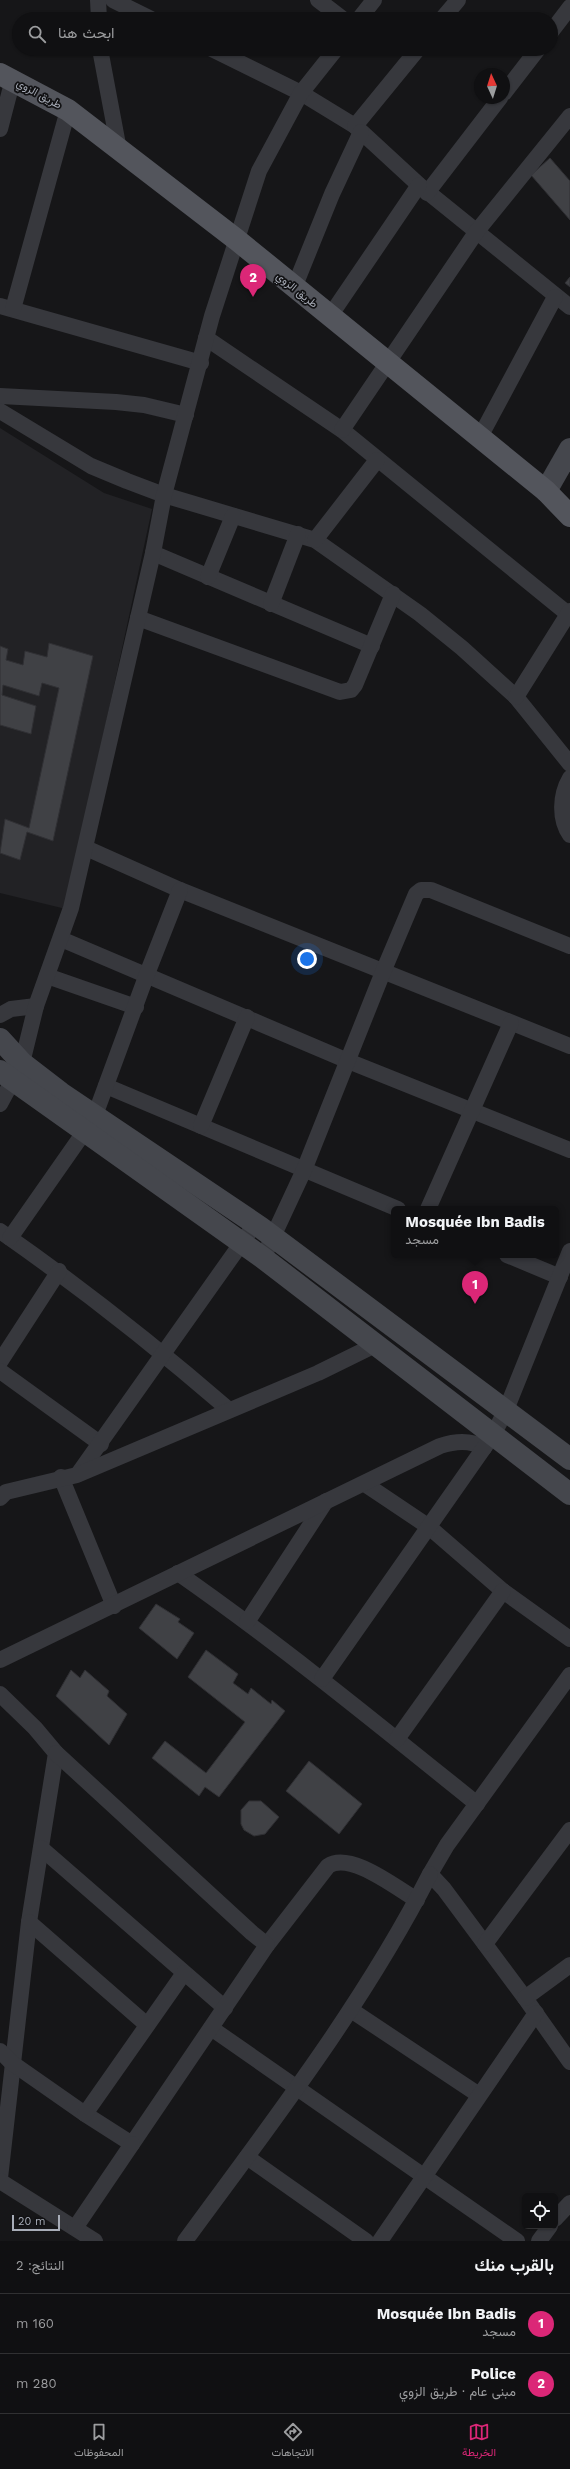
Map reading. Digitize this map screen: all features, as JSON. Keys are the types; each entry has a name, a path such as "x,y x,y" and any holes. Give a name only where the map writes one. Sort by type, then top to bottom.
{"main road":[{"name":"طريق الزوي","path":"7,77 68,110 237,240 294,288 388,361 546,491 570,516"},
{"name":"طريق الزوي","path":"546,491 570,500"}],"street":[{"path":"98,0 99,12"},
{"path":"113,0 137,12"},
{"path":"318,0 334,12"},
{"path":"365,12 374,0"},
{"path":"448,12 458,0"},
{"path":"558,23 570,7"},
{"path":"101,56 119,150"},
{"path":"226,56 301,93 358,129 423,189 477,231 555,297 570,307"},
{"path":"0,1104 61,939 86,848 153,553 164,495 206,338 259,171 301,93 330,56"},
{"path":"294,288 358,129 413,56"},
{"path":"510,85 533,56"},
{"path":"0,129 7,77"},
{"path":"330,316 423,189 495,104"},
{"path":"68,110 7,307 200,363"},
{"path":"342,430 477,231 570,116"},
{"path":"480,437 555,297"},
{"path":"206,338 342,430 377,460 569,613 516,697"},
{"path":"0,396 116,402 144,405 186,415"},
{"path":"0,411 91,466 164,495 315,540 393,594 462,648 516,697 570,764"},
{"path":"546,491 570,449"},
{"path":"315,540 377,460"},
{"path":"208,578 233,516"},
{"path":"271,604 298,534"},
{"path":"153,553 208,578 372,646"},
{"path":"138,618 340,692 354,688 393,594"},
{"path":"570,778 563,794 562,808 563,820 570,835"},
{"path":"86,848 180,890 570,1046"},
{"path":"263,1258 274,1239 304,1170 383,972 416,894 426,889 570,946"},
{"path":"180,890 147,974 106,1086 89,1125 5,1234 58,1271 163,1353 228,1409"},
{"path":"61,939 147,974 348,1061 570,1150"},
{"path":"47,976 136,1007"},
{"path":"0,1015 11,1009 36,1006"},
{"path":"201,1126 247,1017"},
{"path":"429,1206 511,1023"},
{"path":"0,1039 12,1072 89,1125 242,1243 377,1344 488,1442 570,1494"},
{"path":"106,1086 391,1206"},
{"path":"89,1125 255,1224 570,1459"},
{"path":"77,1475 101,1444 163,1353 255,1224"},
{"path":"322,1679 488,1442 506,1410 570,1251"},
{"path":"514,1258 560,1277"},
{"path":"0,1362 58,1271"},
{"path":"2,1493 61,1477 77,1475 228,1409 318,1373 377,1344"},
{"path":"0,1371 101,1444"},
{"path":"0,1660 114,1606 326,1501 452,1442 464,1441 477,1444 488,1442"},
{"path":"61,1477 114,1606"},
{"path":"365,1484 429,1527 503,1591 570,1639"},
{"path":"248,1622 326,1501"},
{"path":"178,1573 248,1622 322,1679 477,1804"},
{"path":"397,1739 503,1591"},
{"path":"185,2241 247,2157 351,2010 417,1900 438,1858 570,1675"},
{"path":"0,1694 35,1728 56,1753 252,1933 267,1945"},
{"path":"0,2178 29,1922 56,1753"},
{"path":"485,1944 570,1830"},
{"path":"41,1848 225,2008"},
{"path":"75,2228 267,1945 328,1866 338,1861 354,1864 417,1900"},
{"path":"430,1874 444,1889 485,1944 570,2062"},
{"path":"29,1922 147,2025"},
{"path":"525,1998 570,1965"},
{"path":"85,2114 184,1972"},
{"path":"351,2010 479,2095"},
{"path":"380,2241 423,2176 536,2013"},
{"path":"211,2028 517,2241"},
{"path":"0,2051 12,2063 85,2114 132,2144"},
{"path":"247,2157 366,2241"},
{"path":"0,2181 95,2241"},
{"path":"558,2216 570,2203"},
{"path":"539,2241 548,2229"}],"shaded area":[{"path":"0,428 104,493 152,509 66,909 0,893"}],"building":[{"path":"550,158 570,181 570,220 531,175"},
{"path":"570,277 570,287 565,283"},
{"path":"49,643 93,656 53,841 27,832 20,860 0,853 5,819 29,828 59,688 42,683 39,696 3,685 2,695 36,706 31,734 0,725 0,646 8,649 6,660 23,665 25,651 47,657"},
{"path":"156,1604 180,1619 178,1622 194,1633 177,1659 139,1628"},
{"path":"206,1650 238,1674 233,1683 248,1694 251,1688 271,1704 272,1700 285,1711 219,1797 205,1787 199,1796 152,1758 165,1741 206,1773 245,1722 188,1677"},
{"path":"71,1670 80,1678 85,1670 109,1691 107,1696 127,1714 109,1745 56,1696"},
{"path":"309,1761 362,1804 339,1834 286,1791"},
{"path":"249,1801 261,1801 279,1817 265,1834 254,1836 244,1830 241,1824 241,1810"}],"place":[{"name":"Police","path":"253,297"},
{"name":"Mosquée Ibn Badis","path":"475,1304"}]}
